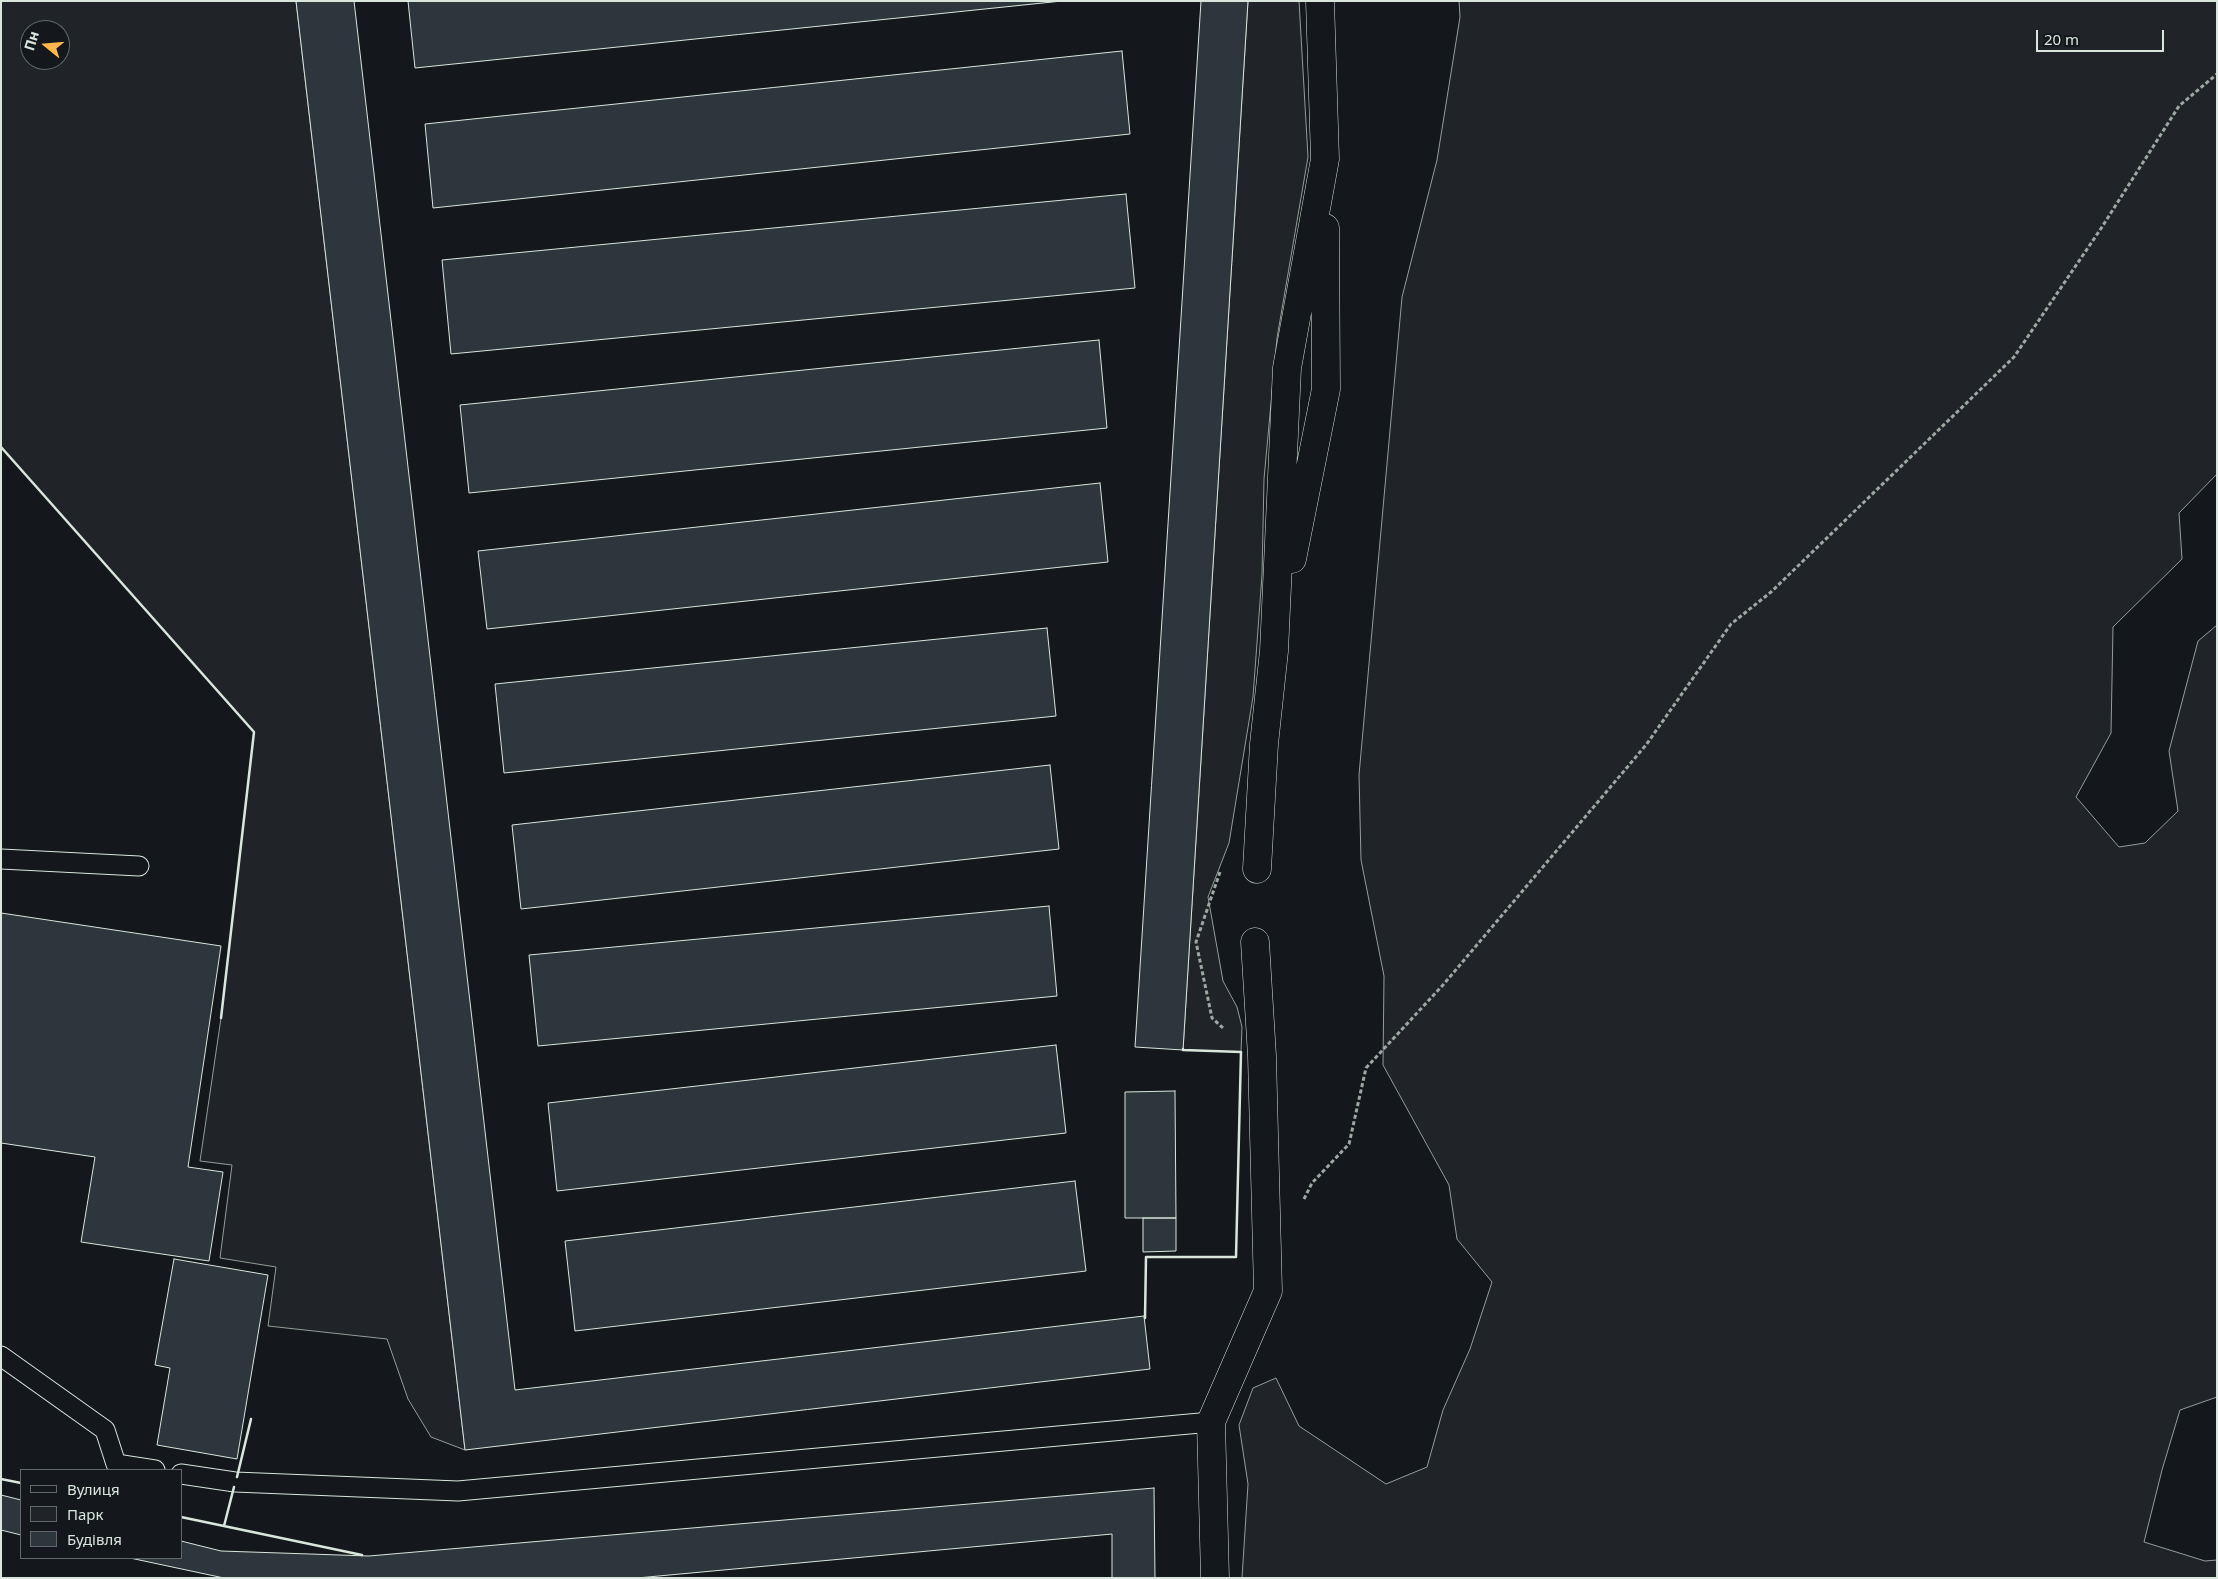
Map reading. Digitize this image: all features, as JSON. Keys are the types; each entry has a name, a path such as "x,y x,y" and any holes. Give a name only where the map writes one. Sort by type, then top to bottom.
{"street":[{"path":"1274,651 1326,389 1325,159 1320,1"},
{"path":"1257,869 1264,744 1274,651 1287,368 1325,159"},
{"path":"1215,1578 1211,1422 1268,1291 1262,1056 1255,942"}],"lane":[{"path":"1,859 139,866"},
{"path":"1,1356 105,1430 116,1464 148,1469"},
{"path":"182,1474 235,1482 458,1491 1211,1422"}],"path":[{"path":"1304,1200 1312,1184 1349,1144 1366,1068 1443,985 1646,745 1731,624 1771,592 2014,357 2100,230 2179,106 2217,74"},
{"path":"1222,867 1196,942 1212,1018 1237,1042 1262,1056"}],"green space":[{"path":"1,1 296,1 465,1450 431,1437 408,1399 387,1339 268,1326 276,1267 220,1258 232,1165 200,1161 221,1018 254,732 1,447"},
{"path":"1248,1 1299,1 1308,157 1277,338 1264,479 1262,575 1253,697 1229,843 1208,897 1223,981 1237,1007 1242,1027 1241,1052 1183,1050"},
{"path":"1459,1 2217,1 2217,474 2179,513 2182,559 2113,627 2111,733 2076,797 2119,847 2145,843 2178,811 2169,751 2198,641 2217,625 2217,1397 2180,1410 2162,1470 2144,1542 2205,1561 2217,1560 2217,1578 1242,1578 1248,1484 1239,1425 1253,1388 1276,1378 1299,1426 1386,1484 1427,1467 1443,1410 1470,1349 1492,1282 1457,1239 1449,1185 1383,1065 1384,976 1361,860 1359,775 1402,297 1437,160 1460,17"}],"building":[{"path":"296,1 354,1 515,1390 1144,1316 1150,1369 465,1450"},
{"path":"408,1 1062,1 415,68"},
{"path":"1201,1 1248,1 1183,1050 1135,1047"},
{"path":"1122,51 1130,134 433,208 425,124"},
{"path":"1126,194 1135,288 451,354 442,260"},
{"path":"1099,340 1107,428 469,493 460,405"},
{"path":"1100,483 1108,562 487,629 478,551"},
{"path":"1047,628 1056,716 504,773 495,684"},
{"path":"1050,765 1059,849 521,909 512,825"},
{"path":"1049,906 1057,996 538,1046 529,955"},
{"path":"1,913 221,946 188,1167 223,1172 209,1261 81,1242 95,1157 1,1143"},
{"path":"1056,1045 1066,1133 557,1191 548,1103"},
{"path":"1175,1091 1176,1218 1125,1218 1125,1092"},
{"path":"1075,1181 1086,1271 575,1331 565,1241"},
{"path":"1143,1218 1176,1218 1176,1251 1143,1252"},
{"path":"174,1259 268,1275 237,1459 157,1445 170,1368 155,1365"},
{"path":"1154,1488 1155,1578 1112,1578 1112,1534 637,1578 224,1578 135,1559 182,1559 182,1541 221,1551 369,1556"},
{"path":"1,1495 20,1500 20,1535 1,1530"}],"wall":[{"path":"1,447 254,732 221,1018"},
{"path":"1145,1318 1146,1257 1236,1257 1241,1052 1183,1049"},
{"path":"237,1477 251,1419"},
{"path":"1,1479 20,1483"},
{"path":"224,1526 234,1487"},
{"path":"182,1517 362,1555"}]}
